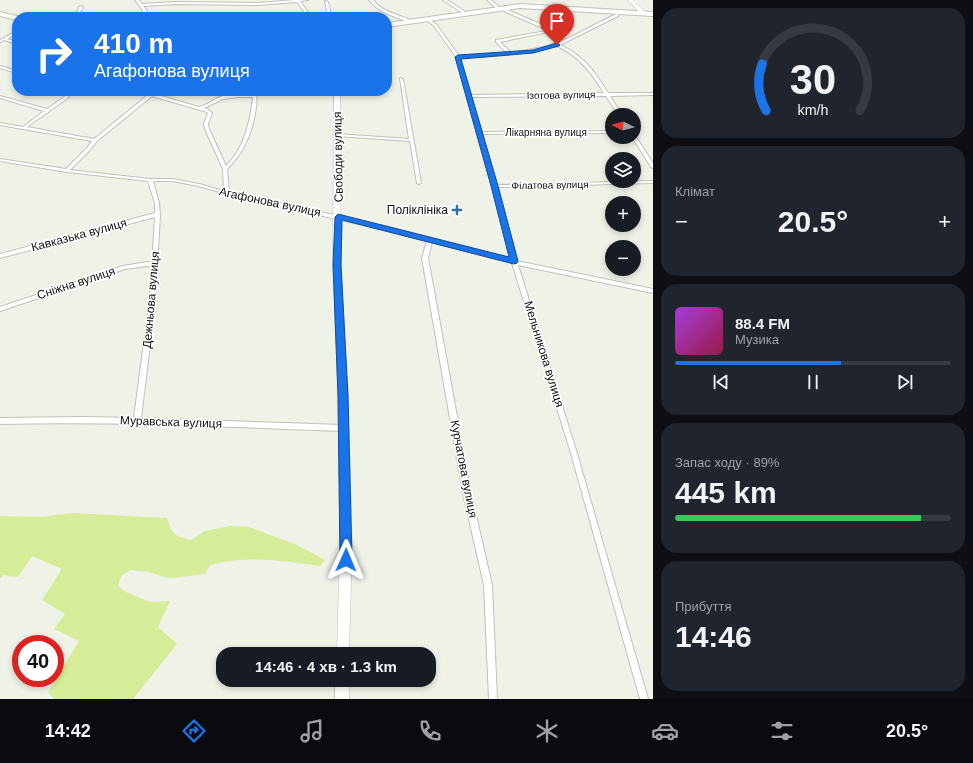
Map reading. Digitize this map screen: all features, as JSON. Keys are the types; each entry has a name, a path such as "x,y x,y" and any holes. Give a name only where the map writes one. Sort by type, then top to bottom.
{"main road":[{"path":"392,24 500,8 537,6 650,15"},
{"path":"0,14 12,17"}],"street":[{"path":"137,0 142,5 145,12"},
{"path":"142,5 297,2 306,0"},
{"path":"371,0 375,6 389,12"},
{"path":"445,0 465,13"},
{"path":"490,0 500,8 538,24 562,42"},
{"path":"630,0 650,15"},
{"path":"297,2 299,2 306,12"},
{"path":"326,2 329,12"},
{"path":"78,12 80,11 80,6"},
{"path":"458,57 510,54 533,51 557,45 617,15 618,12"},
{"path":"392,13 412,22"},
{"name":"Мельникова вулиця","path":"427,19 435,25 458,57 495,186 514,261 573,450 644,699"},
{"path":"510,54 497,41 549,31"},
{"path":"2,40 12,35"},
{"path":"2,40 12,42"},
{"path":"557,45 581,60 594,76 615,108"},
{"path":"0,67 12,71"},
{"path":"401,79 419,183"},
{"name":"Ізотова вулиця","path":"468,96 653,94"},
{"path":"25,127 67,96"},
{"path":"67,171 72,163 89,150 95,140 150,96"},
{"path":"163,96 201,108 210,113 206,124 206,129 225,169 228,193"},
{"path":"201,108 209,106 216,101 225,98 255,96 249,134 234,161 225,169"},
{"name":"Свободи вулиця","path":"337,96 337,265 343,396 346,544 343,647"},
{"path":"0,97 48,111"},
{"path":"0,124 95,140"},
{"name":"Лікарняна вулиця","path":"480,133 605,132"},
{"path":"337,135 411,140"},
{"path":"638,144 653,167"},
{"name":"Агафонова вулиця","path":"0,160 67,171 150,180 173,180 338,217 525,264 653,291"},
{"name":"Дежньова вулиця","path":"137,420 152,304 158,215 157,203 150,180"},
{"name":"Філатова вулиця","path":"495,186 653,182"},
{"name":"Кавказька вулиця","path":"0,256 153,215 158,215"},
{"name":"Курчатова вулиця","path":"430,240 425,258 467,493 488,585 493,699"},
{"name":"Сніжна вулиця","path":"0,309 125,267 147,264 154,265"},
{"name":"Муравська вулиця","path":"0,420 137,420 343,428"},
{"path":"342,687 342,699"}],"green space":[{"path":"73,513 167,518 175,534 181,538 191,540 205,531 230,526 249,527 297,545 325,560 320,566 265,560 237,560 210,565 205,574 172,578 163,577 149,572 131,570 121,576 118,586 126,592 150,602 170,601 158,627 177,644 133,699 54,699 48,692 51,687 64,687 64,666 79,641 54,629 65,614 42,600 62,569 32,556 18,577 4,575 0,579 0,516 40,517"}],"place":[{"name":"Поліклініка","path":"457,210"}],"route":[{"path":"346,560 343,396 337,265 338,217 514,261 495,186 458,57 510,54 533,51 557,45"}]}
